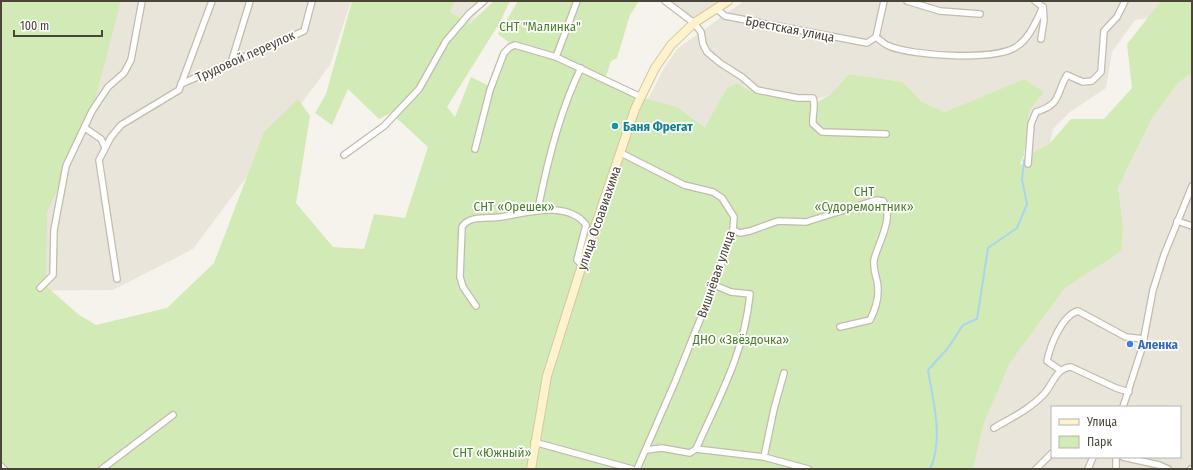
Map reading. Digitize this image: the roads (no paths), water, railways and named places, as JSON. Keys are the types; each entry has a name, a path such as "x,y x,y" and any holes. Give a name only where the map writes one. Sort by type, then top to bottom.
{"street":[{"path":"40,288 53,275 54,230 66,166 92,111 108,87 124,73 131,60 142,1"},
{"path":"117,279 99,160 105,147 121,124 179,90 212,1"},
{"path":"230,63 250,1"},
{"name":"Трудовой переулок","path":"181,84 304,30 312,1"},
{"path":"344,155 384,126 419,89 446,41 469,14 484,1"},
{"path":"556,57 577,1"},
{"path":"665,1 694,23 701,32 703,44 707,52 720,63 742,77 757,90 798,98 813,98 815,103 812,116 813,124 822,132 886,134"},
{"name":"улица Осоавиахима","path":"531,469 534,442 547,376 582,265 641,97 655,68 671,45 694,23 728,1"},
{"path":"884,1 876,37 889,46 944,56 986,54 1002,52 1015,48 1026,40 1043,7"},
{"path":"907,1 940,11 980,14"},
{"path":"1035,1 1043,7 1044,20 1040,39"},
{"path":"1028,164 1030,124 1036,112 1050,108 1067,75 1083,82 1088,82 1092,81 1101,72 1104,31 1117,17 1125,1"},
{"name":"Брестская улица","path":"716,8 726,16 867,43 876,37"},
{"path":"475,149 490,90 504,53 510,47 515,45 556,57 641,97"},
{"path":"538,209 556,131 572,85 582,68"},
{"path":"85,128 101,138 105,147"},
{"name":"Вишнёвая улица","path":"621,153 684,185 713,192 722,198 731,210 734,217 733,230 714,285 638,469"},
{"path":"1123,406 1129,392 1144,339 1153,290 1177,221 1192,186"},
{"path":"733,230 740,233 750,231 778,220 806,222 876,200 884,201 887,206 886,221 873,269 878,290 876,309 870,320 840,327"},
{"path":"476,306 463,286 460,277 462,227 464,222 470,219 501,217 538,209 562,212 581,219 586,225 577,260 582,265"},
{"path":"1177,221 1192,226"},
{"path":"646,450 662,448 690,453 696,449 738,353 744,334 750,294 731,292 714,285"},
{"path":"1060,370 1047,361 1049,350 1065,319 1073,312 1078,311 1126,337 1144,339"},
{"path":"994,428 1023,412 1044,394 1060,370 1065,367 1071,367 1116,388 1129,392"},
{"path":"764,457 774,409 784,372"},
{"path":"102,469 173,416"},
{"path":"534,442 632,469"},
{"path":"696,449 764,457 808,469"},
{"path":"1036,469 1051,454"},
{"path":"1088,469 1093,458"},
{"path":"1116,458 1116,469"},
{"path":"1128,458 1159,465 1168,469"},
{"path":"1,466 4,469"}],"waterway":[{"path":"930,469 934,457 937,433 935,407 928,370 948,348 963,325 977,319 988,248 1017,228 1027,204 1022,180 1024,160"}],"place":[{"name":"Баня Фрегат","path":"615,126"},
{"name":"Аленка","path":"1130,344"}],"park label":[{"name":"СНТ \"Малинка\"","path":"540,26"},
{"name":"СНТ «Судоремонтник»","path":"864,198"},
{"name":"СНТ «Орешек»","path":"514,206"},
{"name":"ДНО «Звёздочка»","path":"741,339"},
{"name":"СНТ «Южный»","path":"492,452"}]}
